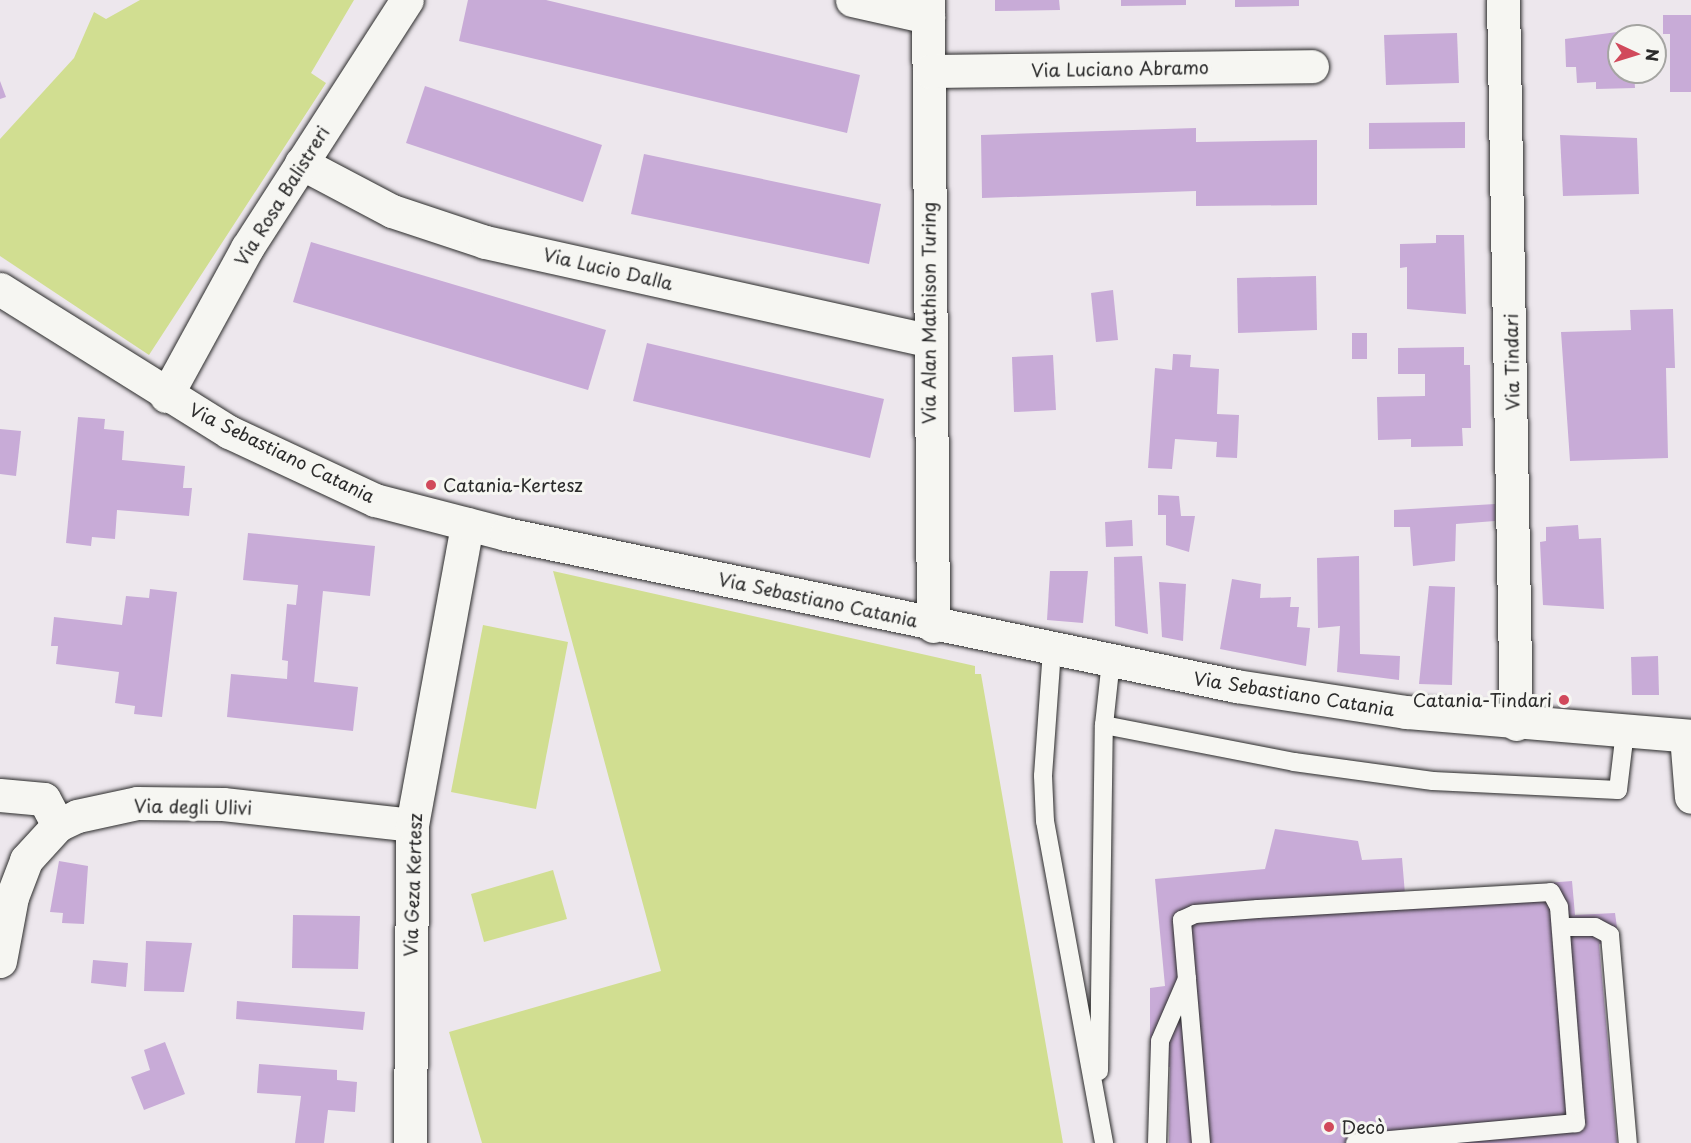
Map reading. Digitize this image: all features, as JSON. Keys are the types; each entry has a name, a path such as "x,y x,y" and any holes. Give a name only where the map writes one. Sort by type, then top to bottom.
{"street":[{"name":"Via Rosa Balistreri","path":"166,396 301,163 406,0"},
{"path":"852,0 928,9"},
{"name":"Via Tindari","path":"1503,0 1516,724"},
{"name":"Via Alan Mathison Turing","path":"928,9 927,340 933,626"},
{"name":"Via Luciano Abramo","path":"929,71 1312,66"},
{"name":"Via Lucio Dalla","path":"301,163 392,211 485,242 927,340"},
{"name":"Via Sebastiano Catania","path":"0,289 166,396 375,500 467,524 933,626 1335,703 1516,724 1688,736"},
{"name":"Via Geza Kertesz","path":"410,1143 412,825 467,524"},
{"path":"1688,736 1691,797"},
{"path":"0,795 44,799 58,825 17,877 0,961"},
{"name":"Via degli Ulivi","path":"58,825 99,809 177,803 412,825"}],"lane":[{"path":"1052,650 1043,776 1045,821 1104,1143"},
{"path":"1098,1112 1104,725 1111,661"},
{"path":"1104,725 1294,762 1434,781 1618,790 1626,731"},
{"path":"1201,1143 1182,920 1195,914 1551,892 1559,907 1576,1123 1355,1143"},
{"path":"1561,927 1595,927 1610,935 1628,1143"},
{"path":"1157,1143 1160,1041 1186,979"}],"green space":[{"path":"140,0 354,0 311,73 326,83 149,355 0,256 0,139 74,58 94,12 106,19"},
{"path":"553,571 975,666 975,674 981,674 1063,1143 482,1143 449,1032 661,971"},
{"path":"483,625 568,642 536,809 451,792"},
{"path":"553,870 567,919 484,942 471,894"}],"building":[{"path":"468,0 546,0 860,75 847,133 459,41"},
{"path":"995,0 1059,0 1060,10 995,11"},
{"path":"1121,0 1186,0 1186,5 1121,6"},
{"path":"1235,0 1299,0 1299,6 1235,7"},
{"path":"1663,15 1691,15 1691,92 1670,92 1670,34 1667,34 1667,24 1663,24"},
{"path":"1457,33 1459,83 1386,85 1384,35"},
{"path":"1607,33 1607,84 1635,84 1635,88 1596,89 1596,82 1577,83 1576,67 1566,67 1565,39"},
{"path":"0,81 6,97 0,99"},
{"path":"425,86 602,145 583,202 406,143"},
{"path":"1465,122 1465,148 1369,149 1369,123"},
{"path":"1196,128 1196,142 1317,140 1317,205 1196,206 1196,191 982,198 981,135"},
{"path":"1560,135 1637,138 1639,194 1563,196"},
{"path":"644,154 881,204 869,264 631,214"},
{"path":"1436,235 1464,235 1466,314 1407,309 1407,267 1400,268 1400,244 1436,243"},
{"path":"311,242 606,330 588,390 293,302"},
{"path":"1316,276 1317,330 1238,333 1237,278"},
{"path":"1113,290 1118,340 1096,342 1091,293"},
{"path":"1673,309 1675,368 1666,368 1668,458 1570,461 1561,332 1631,330 1630,310"},
{"path":"1352,333 1367,333 1367,359 1352,359"},
{"path":"647,343 884,399 870,458 633,401"},
{"path":"1464,347 1464,365 1470,365 1471,428 1462,428 1463,446 1411,447 1411,439 1378,440 1377,397 1425,396 1425,374 1398,374 1398,348"},
{"path":"1173,354 1191,355 1190,367 1219,369 1217,414 1239,415 1237,458 1216,457 1217,442 1175,439 1172,469 1148,468 1155,368 1172,370"},
{"path":"1053,355 1056,410 1014,412 1012,357"},
{"path":"78,417 105,419 104,429 124,431 122,460 185,466 183,488 192,488 189,516 117,510 115,539 92,537 91,546 66,543"},
{"path":"0,429 21,431 16,476 0,474"},
{"path":"1158,495 1179,496 1181,516 1195,516 1189,552 1166,545 1166,515 1158,515"},
{"path":"1495,504 1495,521 1456,524 1455,561 1413,566 1410,527 1394,527 1394,510"},
{"path":"1132,520 1133,546 1106,547 1105,522"},
{"path":"1578,525 1579,539 1601,538 1604,609 1543,605 1540,542 1546,541 1546,527"},
{"path":"248,533 375,546 370,596 323,591 314,682 358,687 353,731 227,717 231,674 287,679 288,661 282,660 287,604 296,605 298,585 243,580"},
{"path":"1142,556 1148,634 1115,626 1114,557"},
{"path":"1359,556 1360,654 1400,656 1399,680 1337,672 1340,626 1318,628 1317,558"},
{"path":"1050,571 1088,571 1083,623 1047,620"},
{"path":"1232,579 1261,584 1260,598 1291,597 1290,607 1299,607 1297,627 1310,628 1306,666 1220,649"},
{"path":"1159,582 1186,584 1183,641 1162,637"},
{"path":"1429,586 1455,587 1452,685 1419,684"},
{"path":"150,589 177,592 162,717 134,714 135,706 115,703 119,672 56,664 58,646 51,646 54,617 122,625 126,596 149,598"},
{"path":"1658,656 1659,695 1632,695 1631,657"},
{"path":"1275,829 1358,841 1362,860 1402,858 1405,894 1572,881 1575,915 1615,913 1619,942 1599,944 1617,1143 1169,1143 1170,1067 1150,1065 1150,988 1165,986 1155,879 1265,869"},
{"path":"59,861 88,866 84,924 62,923 63,913 50,912"},
{"path":"293,915 360,916 358,969 292,968"},
{"path":"146,941 192,943 184,992 144,991"},
{"path":"93,960 128,963 126,987 91,983"},
{"path":"237,1001 365,1012 363,1030 236,1019"},
{"path":"165,1042 185,1094 144,1110 131,1077 150,1070 144,1050"},
{"path":"259,1064 337,1070 337,1080 357,1082 355,1112 328,1110 324,1143 295,1143 301,1096 257,1093"}],"place":[{"name":"Catania-Kertesz","path":"431,485"},
{"name":"Catania-Tindari","path":"1564,700"},
{"name":"Decò","path":"1329,1127"}]}
